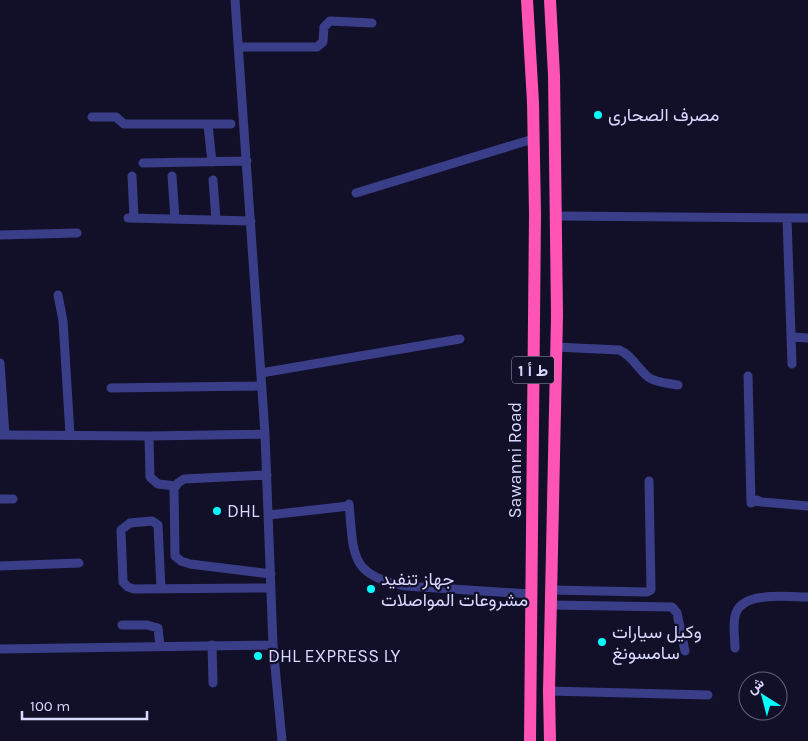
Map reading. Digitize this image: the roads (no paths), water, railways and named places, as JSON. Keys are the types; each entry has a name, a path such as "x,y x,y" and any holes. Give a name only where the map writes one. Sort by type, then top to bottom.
{"highway":[{"name":"Sawanni Road","path":"527,0 533,102 535,214 530,741"},
{"name":"ط أ 1","path":"550,0 554,75 557,216 550,741"}],"street":[{"path":"235,0 265,434 273,645 282,741"},
{"path":"239,47 317,47 323,42 324,27 330,21 372,23"},
{"path":"92,117 116,117 124,124 231,124"},
{"path":"208,125 212,162"},
{"path":"356,193 533,139"},
{"path":"143,164 247,161"},
{"path":"132,176 131,218 251,221"},
{"path":"172,176 175,219"},
{"path":"214,180 216,220"},
{"path":"557,216 808,218"},
{"path":"787,218 792,364"},
{"path":"0,235 77,233"},
{"path":"58,295 62,321 70,435"},
{"path":"791,337 808,338"},
{"path":"261,373 460,339"},
{"path":"556,347 619,350 627,353 652,380 678,385"},
{"path":"0,363 2,435 149,436 265,434"},
{"path":"748,376 751,503 757,500 761,502 808,506"},
{"path":"111,388 262,386"},
{"path":"149,436 150,477 158,484 176,486"},
{"path":"267,475 184,479 176,486 174,489 175,556 181,561 190,564 271,574"},
{"path":"552,590 646,592 651,590 649,481"},
{"path":"0,499 13,498"},
{"path":"269,515 349,505 354,554 365,570 388,583 406,586 531,594"},
{"path":"161,589 158,525 152,521 130,523 122,530 123,582 134,589 161,589 272,588"},
{"path":"0,566 78,563"},
{"path":"735,648 736,613 746,602 756,598 808,598"},
{"path":"551,605 672,606 677,613 685,651"},
{"path":"122,625 153,625 158,628 160,646"},
{"path":"0,650 273,645"},
{"path":"212,646 212,683"},
{"path":"550,691 708,695"}],"place":[{"name":"مصرف الصحارى","path":"598,115"},
{"name":"DHL","path":"217,511"},
{"name":"جهاز تنفيد مشروعات المواصلات","path":"371,589"},
{"name":"وكيل سيارات سامسونغ","path":"602,642"},
{"name":"DHL EXPRESS LY","path":"258,656"}]}
